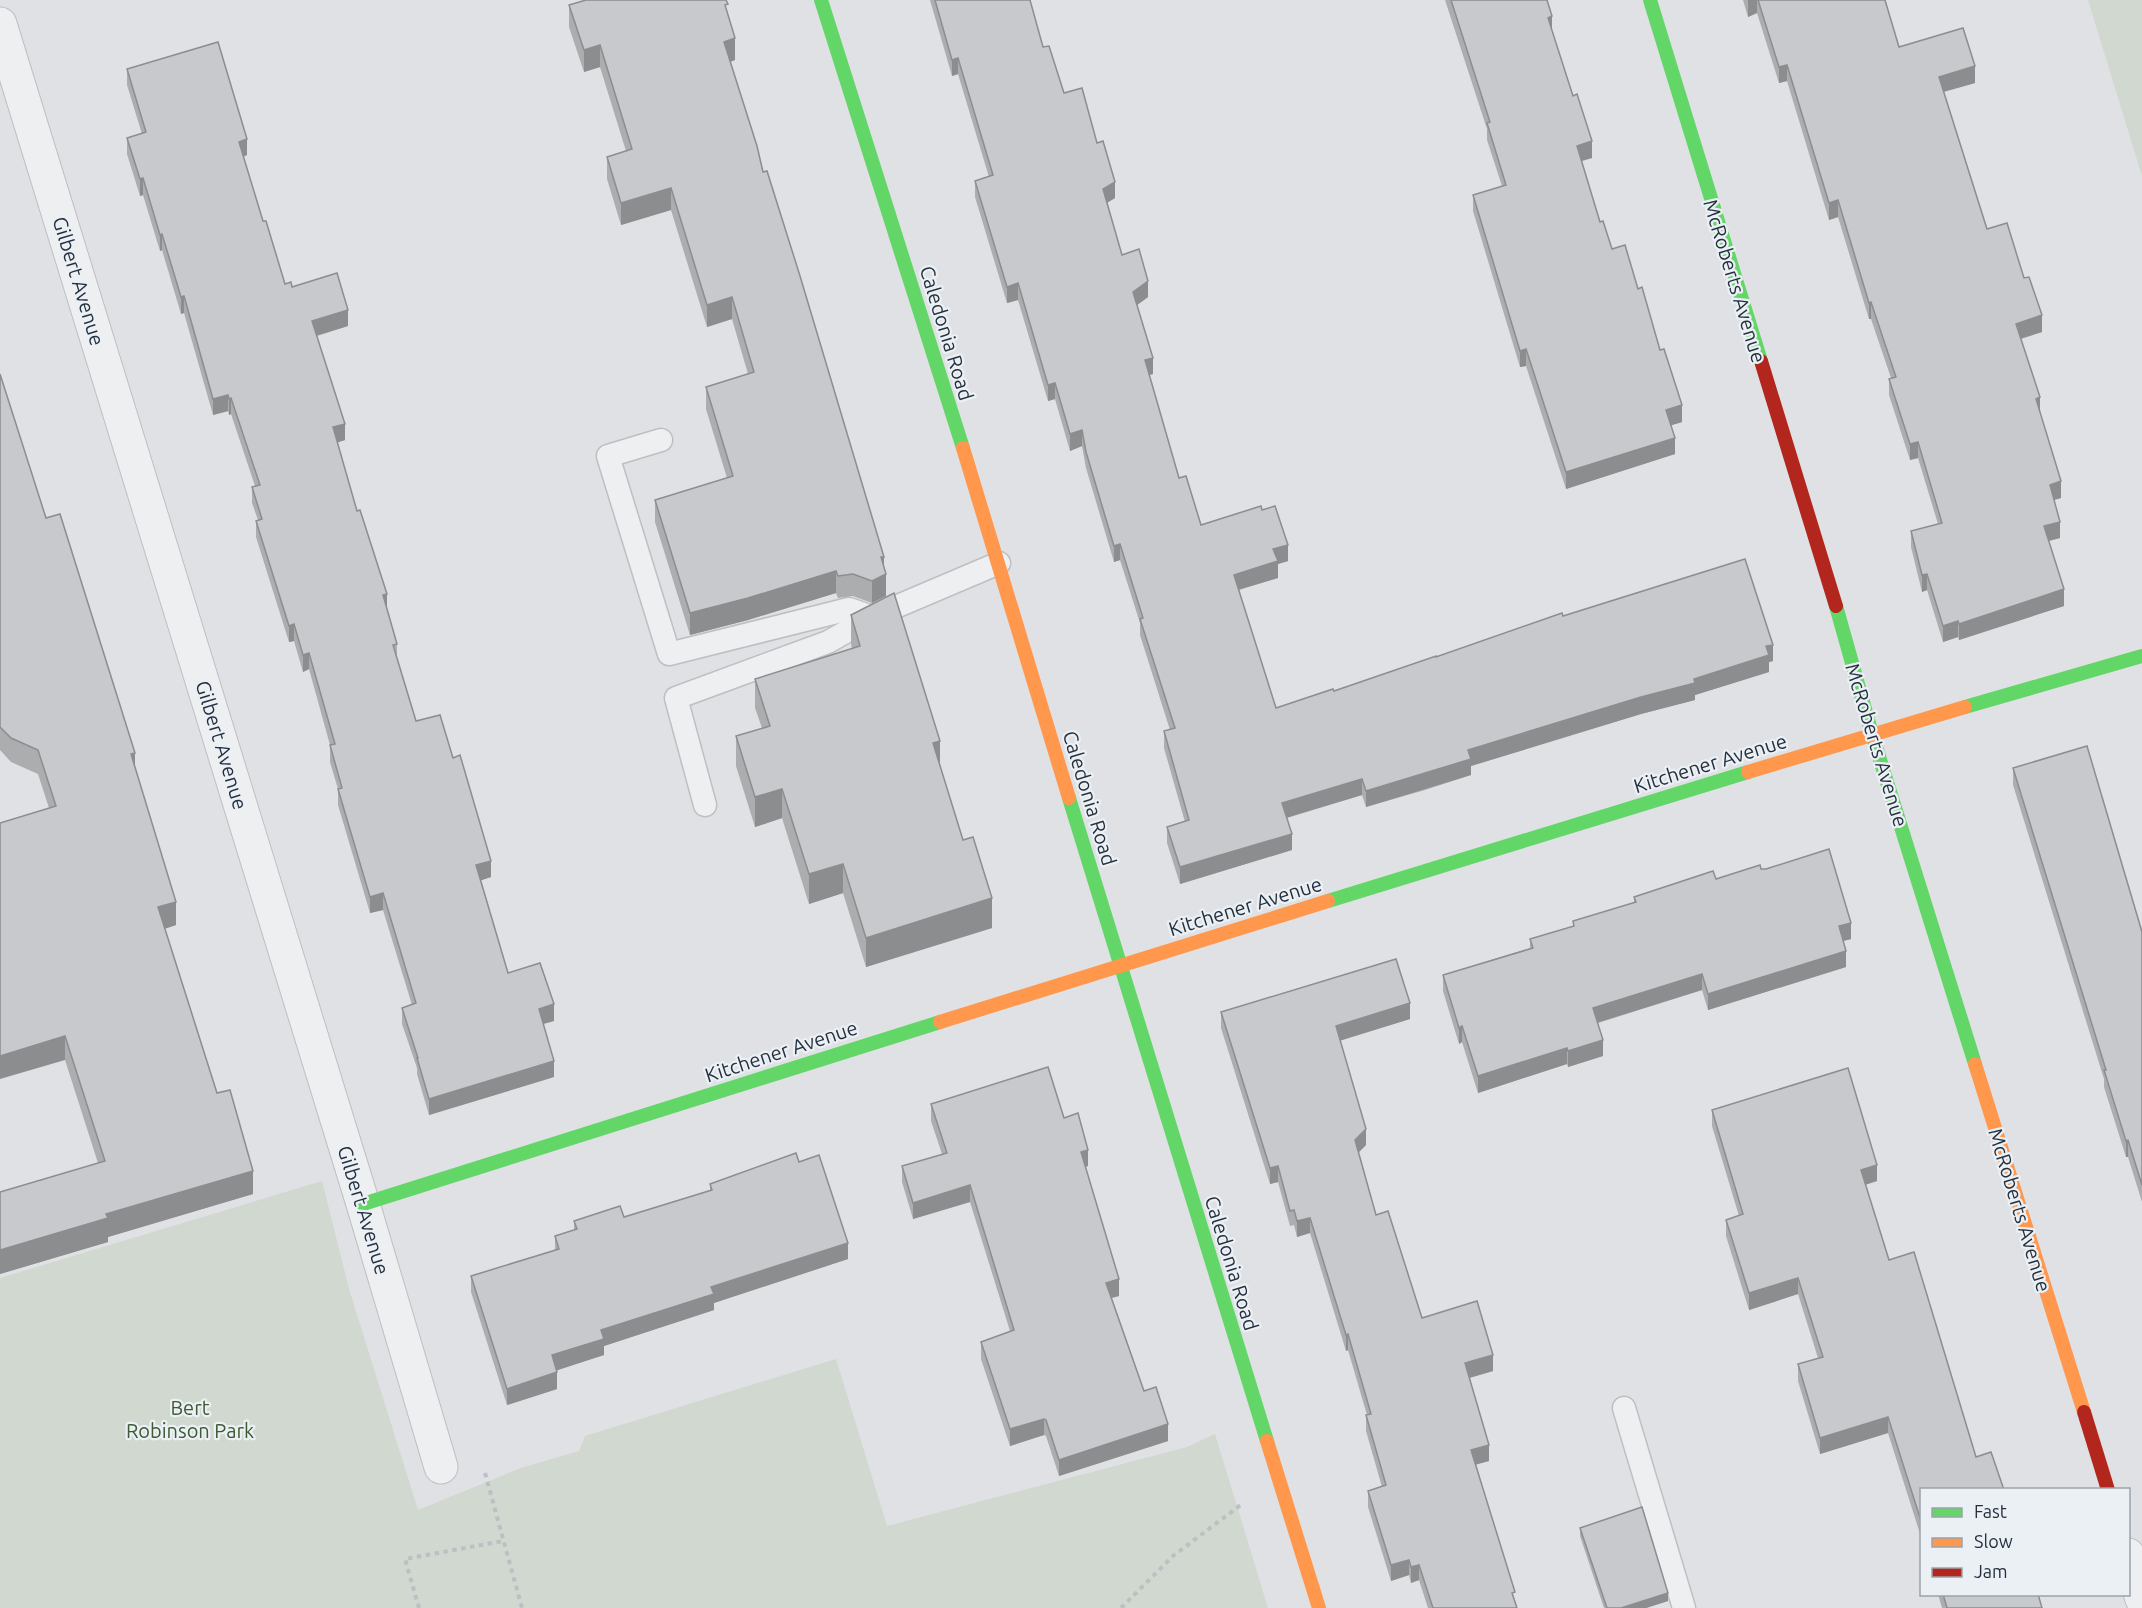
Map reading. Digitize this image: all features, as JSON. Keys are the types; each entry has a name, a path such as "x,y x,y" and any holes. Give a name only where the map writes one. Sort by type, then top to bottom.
{"street":[{"name":"Caledonia Road","path":"821,0 999,563 1119,965 1318,1608"},
{"name":"McRoberts Avenue","path":"1650,0 1834,599 1872,734 2107,1488"},
{"name":"Gilbert Avenue","path":"0,24 363,1204 441,1467"},
{"name":"Kitchener Avenue","path":"363,1204 1119,965 1872,734 2142,656"},
{"path":"2130,1562 2142,1599"}],"lane":[{"path":"662,440 608,456 669,654 849,609 872,617"},
{"path":"705,805 676,698 828,642 872,617 999,563"},
{"path":"1624,1408 1684,1608"}],"path":[{"path":"441,1467 481,1457 522,1608"},
{"path":"1121,1608 1173,1556 1242,1504"},
{"path":"419,1608 405,1559 503,1541"}],"green space":[{"path":"2088,0 2142,0 2142,176"},
{"name":"Bert Robinson Park","path":"322,1181 349,1289 418,1510 521,1468 579,1451 585,1436 836,1359 887,1526 1187,1447 1215,1434 1268,1608 0,1608 0,1278"}],"building":[{"path":"586,0 726,0 728,4 725,5 735,38 724,42 763,172 767,171 800,276 884,557 881,557 886,574 872,581 853,574 838,576 836,571 690,613 655,500 733,476 706,387 754,372 732,297 707,305 671,188 621,203 607,157 632,149 600,45 584,50 569,5"},
{"path":"935,0 1030,0 1043,47 1049,46 1064,93 1082,88 1097,143 1103,141 1115,182 1103,189 1122,255 1139,249 1148,281 1133,292 1153,358 1145,360 1179,478 1186,476 1201,525 1261,506 1262,510 1275,506 1288,545 1273,549 1278,561 1234,575 1276,708 1333,689 1334,691 1562,613 1563,616 1745,559 1773,645 1766,646 1769,655 1694,679 1695,683 1641,697 1468,750 1471,759 1366,791 1362,779 1282,803 1292,834 1180,867 1167,827 1189,820 1164,731 1175,728 1140,619 1143,618 1120,544 1114,546 1086,452 1082,430 1070,434 1055,383 1048,385 1018,283 1007,287 975,181 993,175 958,58 952,60"},
{"path":"1451,0 1547,0 1552,16 1548,18 1573,96 1577,94 1592,141 1577,146 1600,222 1603,221 1612,249 1625,245 1638,289 1642,287 1660,350 1664,349 1682,405 1666,410 1675,438 1566,472 1526,349 1520,351 1473,195 1506,185 1487,123 1490,122"},
{"path":"1758,0 1885,0 1899,47 1963,28 1975,66 1939,77 1987,229 2007,223 2024,278 2029,277 2042,315 2016,324 2040,397 2036,399 2061,481 2050,485 2060,522 2044,526 2064,589 1959,624 1958,621 1943,626 1927,574 1922,575 1911,531 1942,523 1918,442 1910,444 1889,379 1896,377 1871,302 1869,303 1838,200 1829,203 1787,65 1779,67"},
{"path":"218,42 247,139 239,142 285,284 291,282 292,287 337,273 348,310 312,321 345,424 333,427 357,511 360,510 387,594 383,595 397,644 393,645 416,721 440,715 453,758 460,755 491,861 476,865 508,973 540,963 554,1004 539,1009 554,1061 429,1099 402,1008 416,1003 383,893 370,897 338,789 342,788 330,745 335,744 309,653 303,655 294,624 289,626 256,521 262,519 252,487 260,485 231,398 229,399 228,395 213,399 184,296 181,297 143,178 140,179 127,138 146,132 127,69"},
{"path":"0,374 46,518 60,514 135,753 131,754 176,902 158,907 217,1093 230,1090 253,1171 106,1214 108,1218 0,1250 0,1192 105,1161 65,1036 0,1056 0,823 56,806 38,750 11,738 0,727"},
{"path":"894,593 940,741 933,743 963,840 973,837 992,898 866,938 843,864 809,874 782,789 755,797 736,736 770,726 755,679 860,646 851,615"},
{"path":"2087,746 2142,932 2142,1185 2104,1070 2106,1070 2013,768"},
{"path":"1829,849 1851,923 1839,926 1846,951 1708,994 1702,974 1593,1008 1603,1040 1568,1051 1567,1048 1478,1076 1462,1026 1459,1028 1443,975 1533,948 1530,939 1574,926 1573,921 1636,902 1634,897 1713,871 1716,879 1760,865 1761,869 1766,869"},
{"path":"1396,959 1410,1003 1336,1026 1366,1129 1355,1140 1376,1215 1388,1211 1422,1318 1477,1301 1493,1355 1465,1363 1489,1445 1471,1450 1515,1592 1512,1593 1517,1608 1433,1608 1419,1565 1411,1567 1409,1560 1391,1565 1368,1491 1386,1485 1366,1415 1371,1414 1348,1334 1346,1335 1310,1218 1297,1221 1294,1210 1290,1211 1278,1166 1270,1168 1221,1012"},
{"path":"1048,1067 1064,1118 1078,1113 1088,1150 1081,1152 1119,1279 1106,1283 1144,1391 1156,1387 1168,1424 1059,1460 1046,1420 1010,1429 981,1342 1014,1330 970,1185 913,1203 902,1166 947,1153 931,1104"},
{"path":"1848,1068 1877,1165 1861,1170 1889,1260 1914,1252 1976,1457 1991,1452 2003,1488 1920,1488 1920,1518 1888,1417 1820,1438 1798,1364 1823,1357 1798,1278 1749,1293 1726,1220 1743,1214 1712,1110"},
{"path":"796,1153 799,1162 819,1155 848,1243 711,1287 714,1294 601,1330 604,1339 552,1355 557,1372 507,1389 471,1276 559,1249 555,1236 577,1229 574,1221 620,1206 624,1217 712,1190 710,1184"},
{"path":"1642,1507 1668,1593 1621,1608 1607,1608 1580,1528"},
{"path":"1944,1596 2039,1596 2042,1608 1947,1608"}],"traffic: fast":[{"path":"821,0 963,448"},
{"path":"1650,0 1761,361"},
{"path":"1836,606 1872,734 1975,1064"},
{"path":"1965,707 2142,656"},
{"path":"1328,901 1748,772"},
{"path":"1069,798 1267,1441"},
{"path":"363,1204 940,1022"}],"traffic: slow":[{"path":"963,448 1069,798"},
{"path":"1748,772 1965,707"},
{"path":"940,1022 1328,901"},
{"path":"1975,1064 2084,1412"},
{"path":"1267,1441 1319,1608"}],"traffic: jam":[{"path":"1761,361 1836,606"},
{"path":"2084,1412 2107,1488"}]}
